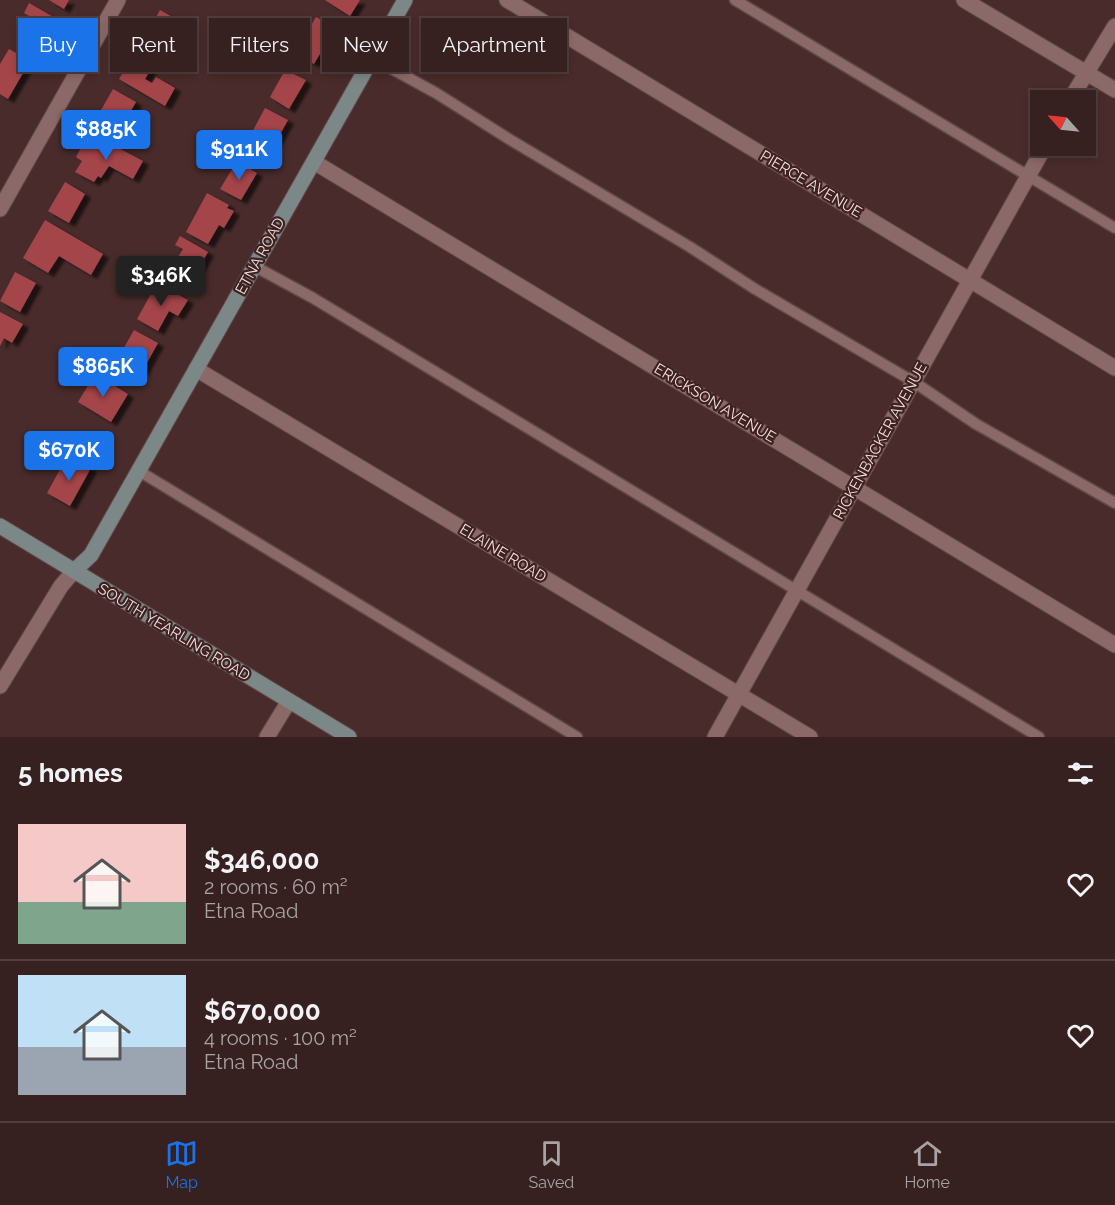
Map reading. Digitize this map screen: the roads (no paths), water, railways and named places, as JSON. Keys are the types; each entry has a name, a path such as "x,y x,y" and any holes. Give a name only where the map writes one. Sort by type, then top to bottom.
{"street":[{"path":"1,203 118,0"},
{"name":"ETNA ROAD","path":"395,18 405,0"},
{"name":"PIERCE AVENUE","path":"507,0 1115,368"},
{"path":"964,0 1115,90"},
{"path":"1076,90 1115,26"},
{"name":"ETNA ROAD","path":"74,571 91,555 364,72"},
{"name":"RICKENBACKER AVENUE","path":"715,737 1039,156"},
{"name":"ERICKSON AVENUE","path":"314,162 1115,645"},
{"name":"ELAINE ROAD","path":"196,369 810,737"},
{"name":"SOUTH YEARLING ROAD","path":"0,526 349,737"},
{"path":"0,686 61,586 74,571"},
{"path":"267,737 289,701"}],"lane":[{"path":"735,0 1115,228"},
{"path":"398,72 690,247 755,289 914,382 976,424 1115,503"},
{"path":"255,266 313,298 1039,737"},
{"path":"139,471 297,570 577,737"}]}
